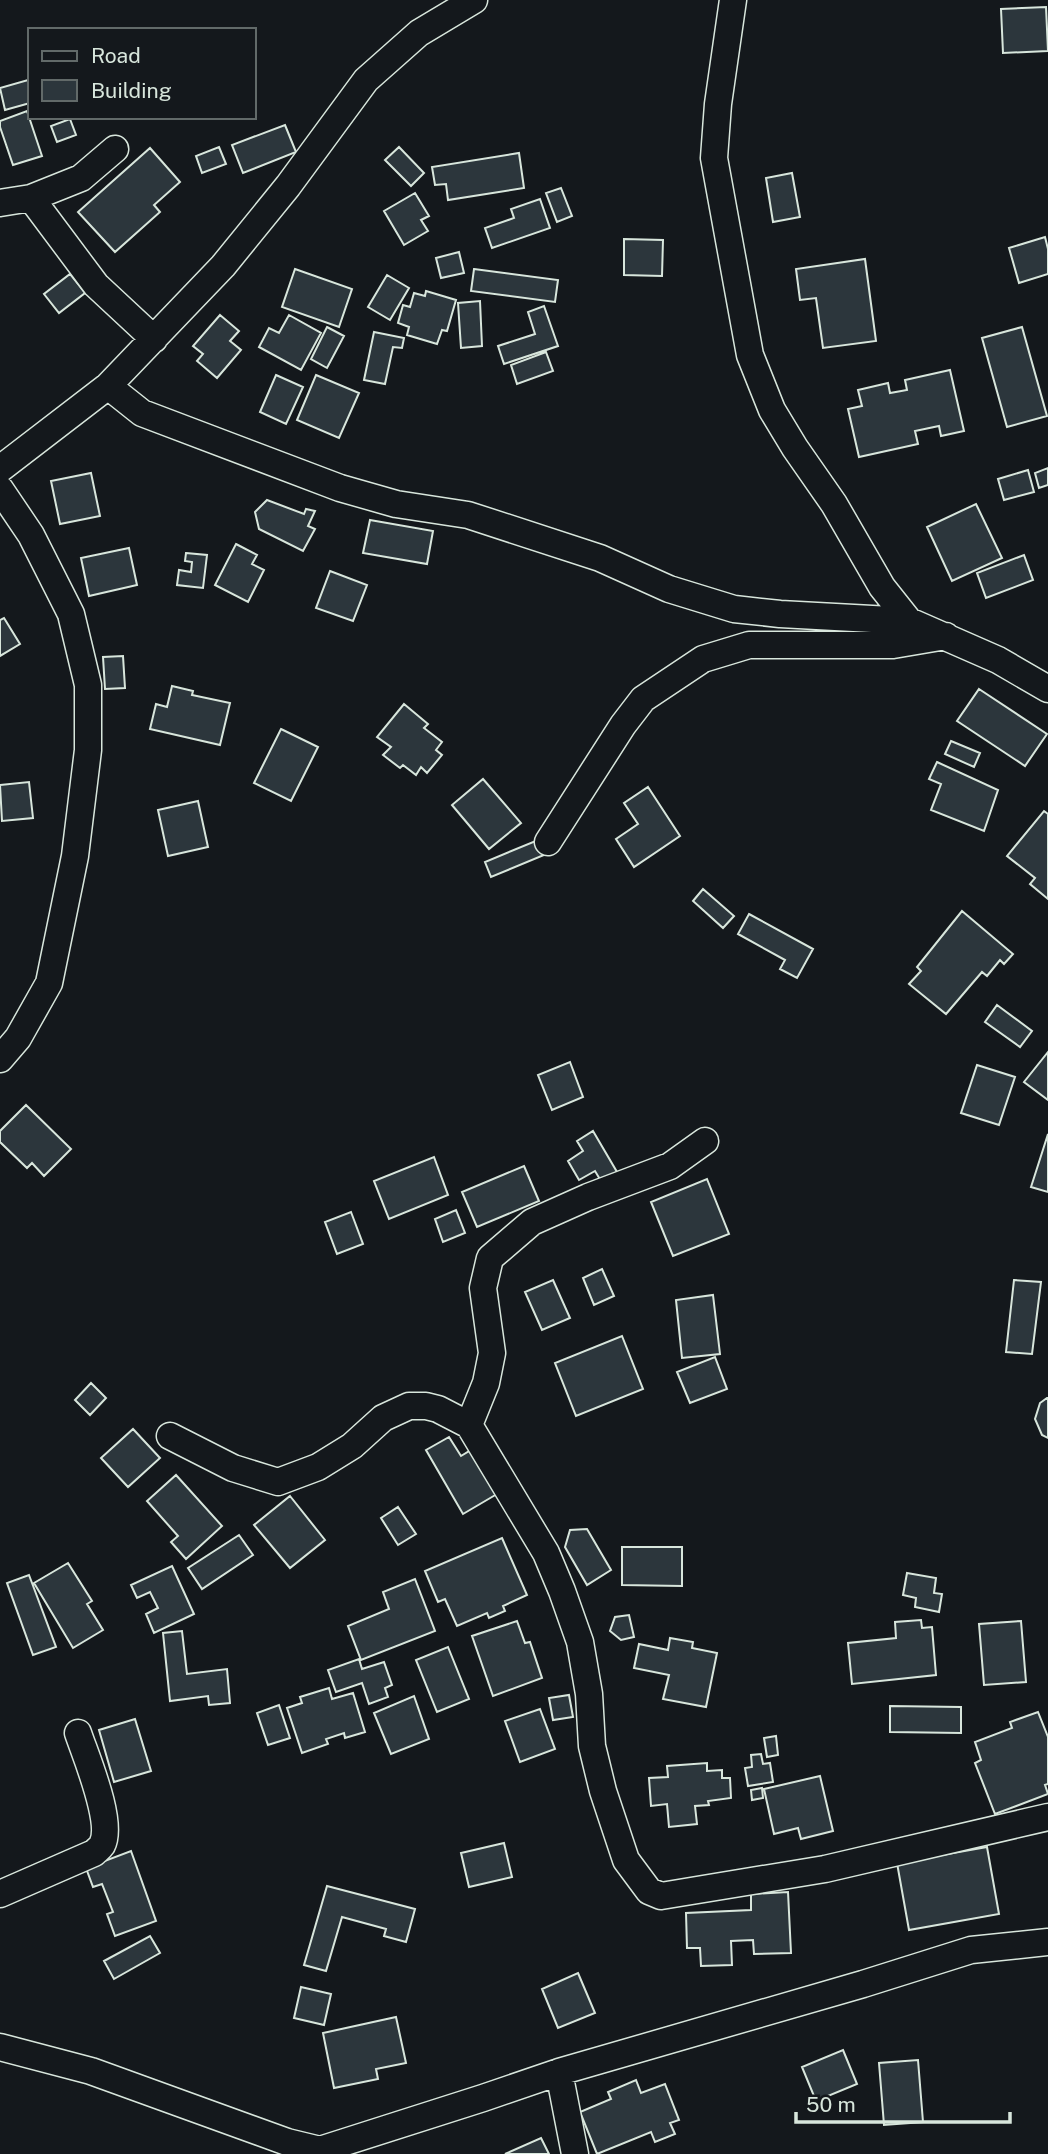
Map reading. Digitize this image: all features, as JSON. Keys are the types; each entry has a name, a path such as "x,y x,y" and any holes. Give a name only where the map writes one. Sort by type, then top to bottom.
{"street":[{"path":"0,469 108,386 223,266 288,186 366,80 419,33 474,0"},
{"path":"733,0 713,158 750,355 778,420 834,504 882,587 909,621"},
{"path":"0,203 31,198 81,178 115,149"},
{"path":"31,198 96,285 154,339"},
{"path":"108,386 142,413 340,488 396,504 468,515 600,558 669,589 734,608 780,614 909,621 998,660 1048,689"},
{"path":"0,489 31,535 71,614 88,685 88,750 75,856 49,982 18,1038 0,1059"},
{"path":"548,842 623,725 643,699 703,659 749,645 893,645 946,636"},
{"path":"469,1425 486,1383 492,1353 483,1288 490,1258 532,1222 670,1166 705,1141"},
{"path":"170,1436 233,1468 278,1482 318,1467 352,1446 383,1418 409,1406 438,1409 469,1425 546,1553 562,1591 580,1642 589,1694 592,1746 603,1791 626,1860 649,1891 661,1896 825,1869 1048,1817"},
{"path":"0,1894 94,1853 103,1844 104,1828 99,1792 78,1733"},
{"path":"0,2047 91,2071 316,2152 559,2072 971,1950 1048,1942"},
{"path":"559,2072 575,2154"}],"building":[{"path":"1046,7 1048,51 1003,53 1001,9"},
{"path":"28,80 28,104 5,110 0,88"},
{"path":"27,111 42,156 13,165 0,121"},
{"path":"70,119 76,135 57,142 51,126"},
{"path":"285,125 296,152 243,173 232,145"},
{"path":"219,147 226,164 202,173 196,156"},
{"path":"399,147 424,173 411,186 385,160"},
{"path":"150,148 180,182 154,205 160,212 115,252 78,212"},
{"path":"519,153 524,188 448,200 446,184 435,185 432,167"},
{"path":"792,173 800,217 773,222 766,178"},
{"path":"561,188 572,216 557,222 546,193"},
{"path":"415,193 429,216 421,220 428,231 404,245 384,211"},
{"path":"540,199 550,228 492,248 485,228 514,218 511,209"},
{"path":"1045,237 1048,274 1019,283 1009,248"},
{"path":"624,239 663,240 662,276 624,275"},
{"path":"459,252 464,273 441,278 436,258"},
{"path":"865,259 876,341 823,348 816,298 800,300 796,269"},
{"path":"295,269 352,289 339,327 282,307"},
{"path":"474,269 558,280 555,302 471,291"},
{"path":"70,274 85,293 59,313 44,294"},
{"path":"387,275 409,288 390,320 368,307"},
{"path":"426,291 456,300 447,331 442,330 437,344 407,335 409,327 398,323 403,305 410,307 414,293 425,296"},
{"path":"480,301 482,346 461,348 458,303"},
{"path":"544,306 558,346 504,364 498,346 535,334 528,312"},
{"path":"220,315 239,331 230,341 241,350 217,378 197,361 203,354 193,346"},
{"path":"289,315 321,333 301,370 259,347 269,328 279,333"},
{"path":"327,327 344,336 327,368 311,359"},
{"path":"1022,327 1047,416 1007,427 982,338"},
{"path":"374,332 404,338 402,348 393,347 385,384 364,380"},
{"path":"546,352 553,371 517,384 511,365"},
{"path":"950,370 964,431 941,436 939,426 915,431 918,444 859,457 848,409 862,406 858,390 888,383 890,393 907,390 905,380"},
{"path":"276,375 303,387 286,424 260,412"},
{"path":"316,375 359,393 339,438 297,420"},
{"path":"1048,468 1048,485 1039,488 1035,473"},
{"path":"1028,470 1034,492 1004,500 998,479"},
{"path":"91,473 100,516 60,524 51,481"},
{"path":"267,500 304,514 306,509 315,511 308,526 315,529 303,551 259,529 255,512"},
{"path":"976,504 1002,558 952,581 927,527"},
{"path":"370,520 433,531 427,564 363,553"},
{"path":"236,544 257,555 252,564 264,570 248,602 215,585"},
{"path":"129,548 137,585 89,596 81,558"},
{"path":"186,553 207,555 203,588 177,585 179,570 191,572 192,562 185,561"},
{"path":"1024,555 1033,580 986,598 977,573"},
{"path":"330,571 367,585 353,621 316,608"},
{"path":"4,618 20,644 0,656 0,620"},
{"path":"123,656 125,688 105,689 103,657"},
{"path":"172,686 193,691 192,695 230,703 220,745 150,729 156,704 167,707"},
{"path":"979,689 1047,734 1025,766 957,721"},
{"path":"404,704 428,724 424,728 442,742 436,750 442,755 427,773 421,767 416,775 403,765 400,768 383,755 391,747 377,737"},
{"path":"281,729 318,747 291,801 254,783"},
{"path":"951,741 980,753 974,767 945,754"},
{"path":"937,762 998,790 984,831 931,810 941,784 929,779"},
{"path":"483,779 521,823 489,849 452,805"},
{"path":"29,782 33,818 2,821 0,785"},
{"path":"648,787 680,836 634,867 616,839 638,824 624,803"},
{"path":"198,801 208,847 168,856 158,810"},
{"path":"1044,811 1048,814 1048,899 1030,884 1035,878 1007,856"},
{"path":"538,840 544,855 491,877 485,862"},
{"path":"703,889 734,916 723,928 693,901"},
{"path":"962,911 1013,954 1004,964 1000,960 987,976 982,972 946,1014 909,984 921,971 917,967"},
{"path":"749,914 813,949 797,978 780,969 785,960 738,934"},
{"path":"997,1005 1032,1031 1020,1047 985,1022"},
{"path":"1048,1052 1048,1100 1024,1082"},
{"path":"570,1062 583,1097 552,1110 538,1075"},
{"path":"977,1065 1015,1077 999,1125 961,1113"},
{"path":"26,1105 71,1149 44,1176 32,1163 27,1168 0,1142 0,1131"},
{"path":"593,1131 617,1172 601,1181 595,1171 579,1180 568,1161 583,1151 577,1141"},
{"path":"1048,1134 1048,1192 1031,1187"},
{"path":"434,1157 448,1195 389,1219 374,1181"},
{"path":"524,1166 539,1201 477,1227 462,1192"},
{"path":"707,1179 729,1234 673,1256 651,1202"},
{"path":"456,1210 465,1233 443,1242 435,1219"},
{"path":"351,1212 363,1244 337,1254 325,1222"},
{"path":"602,1269 614,1296 594,1305 583,1278"},
{"path":"553,1280 570,1318 542,1330 525,1292"},
{"path":"1014,1280 1041,1282 1032,1354 1006,1352"},
{"path":"713,1295 720,1354 682,1358 676,1300"},
{"path":"622,1336 643,1389 576,1416 555,1363"},
{"path":"715,1357 727,1389 690,1403 677,1372"},
{"path":"91,1383 106,1398 90,1415 75,1400"},
{"path":"1047,1398 1048,1438 1042,1435 1035,1419 1040,1403"},
{"path":"133,1429 160,1458 128,1487 101,1458"},
{"path":"449,1437 461,1456 471,1450 497,1494 463,1514 426,1450"},
{"path":"176,1475 222,1526 186,1559 171,1542 178,1536 147,1501"},
{"path":"290,1496 325,1540 290,1568 254,1525"},
{"path":"398,1507 416,1534 398,1545 381,1518"},
{"path":"587,1529 611,1570 587,1585 565,1547 570,1530"},
{"path":"239,1535 253,1555 202,1589 188,1568"},
{"path":"502,1538 527,1595 503,1606 505,1611 489,1618 487,1613 457,1626 445,1599 438,1602 425,1571"},
{"path":"622,1547 682,1547 682,1586 622,1585"},
{"path":"68,1563 92,1601 87,1604 103,1630 73,1648 34,1583"},
{"path":"172,1566 194,1614 154,1633 146,1614 158,1608 150,1592 137,1598 131,1585"},
{"path":"907,1573 936,1578 934,1593 942,1594 939,1612 915,1607 916,1598 903,1595"},
{"path":"29,1575 56,1647 33,1655 7,1583"},
{"path":"415,1579 435,1631 361,1660 348,1626 389,1609 383,1592"},
{"path":"629,1615 634,1637 621,1640 610,1631 615,1617"},
{"path":"921,1620 922,1628 932,1627 936,1675 852,1684 848,1643 896,1638 895,1622"},
{"path":"517,1621 525,1643 530,1642 542,1678 493,1696 472,1636"},
{"path":"1021,1621 1026,1682 984,1685 979,1624"},
{"path":"182,1631 187,1674 227,1669 230,1703 209,1705 208,1696 170,1701 163,1633"},
{"path":"670,1638 693,1642 692,1648 717,1653 706,1707 663,1699 669,1675 634,1668 639,1644 668,1650"},
{"path":"448,1647 469,1699 437,1712 416,1660"},
{"path":"359,1659 362,1669 384,1662 392,1685 385,1688 388,1697 369,1704 362,1683 336,1692 328,1670"},
{"path":"329,1688 332,1699 353,1693 365,1732 345,1738 344,1733 326,1739 328,1744 302,1753 287,1708 302,1703 300,1697"},
{"path":"569,1695 573,1717 553,1720 549,1698"},
{"path":"414,1696 429,1739 391,1754 374,1713"},
{"path":"279,1705 290,1738 268,1745 257,1713"},
{"path":"890,1706 961,1707 961,1733 890,1732"},
{"path":"540,1709 555,1749 520,1762 505,1721"},
{"path":"1038,1712 1048,1737 1048,1784 1045,1785 1048,1794 995,1814 975,1763 981,1760 975,1742 1012,1728 1010,1722"},
{"path":"135,1719 151,1771 114,1782 99,1730"},
{"path":"776,1736 778,1755 767,1757 764,1738"},
{"path":"761,1754 763,1764 770,1763 773,1782 748,1786 745,1768 752,1767 751,1755"},
{"path":"707,1763 707,1771 722,1770 722,1778 730,1778 731,1798 695,1806 697,1824 669,1827 667,1804 651,1806 649,1778 668,1777 667,1766"},
{"path":"820,1776 833,1831 801,1839 798,1828 774,1834 764,1789"},
{"path":"762,1788 763,1798 752,1800 751,1790"},
{"path":"504,1843 512,1877 469,1887 461,1853"},
{"path":"987,1847 999,1914 909,1930 897,1863"},
{"path":"131,1851 156,1921 115,1936 107,1914 113,1912 102,1884 93,1887 86,1868"},
{"path":"327,1886 415,1909 406,1942 384,1936 386,1929 342,1917 326,1971 304,1965"},
{"path":"788,1892 791,1953 754,1954 753,1940 731,1941 732,1965 701,1966 700,1948 687,1948 686,1913 751,1910 751,1894"},
{"path":"150,1936 160,1953 114,1979 104,1961"},
{"path":"578,1973 595,2013 558,2028 542,1989"},
{"path":"301,1987 331,1994 324,2025 294,2018"},
{"path":"396,2017 406,2063 376,2069 378,2079 334,2088 323,2033"},
{"path":"843,2050 857,2084 816,2101 802,2067"},
{"path":"918,2060 923,2122 884,2125 879,2063"},
{"path":"636,2080 641,2093 665,2084 679,2120 670,2123 675,2134 655,2142 651,2132 597,2154 580,2112 611,2099 608,2092"},
{"path":"541,2138 549,2154 505,2154"}]}
